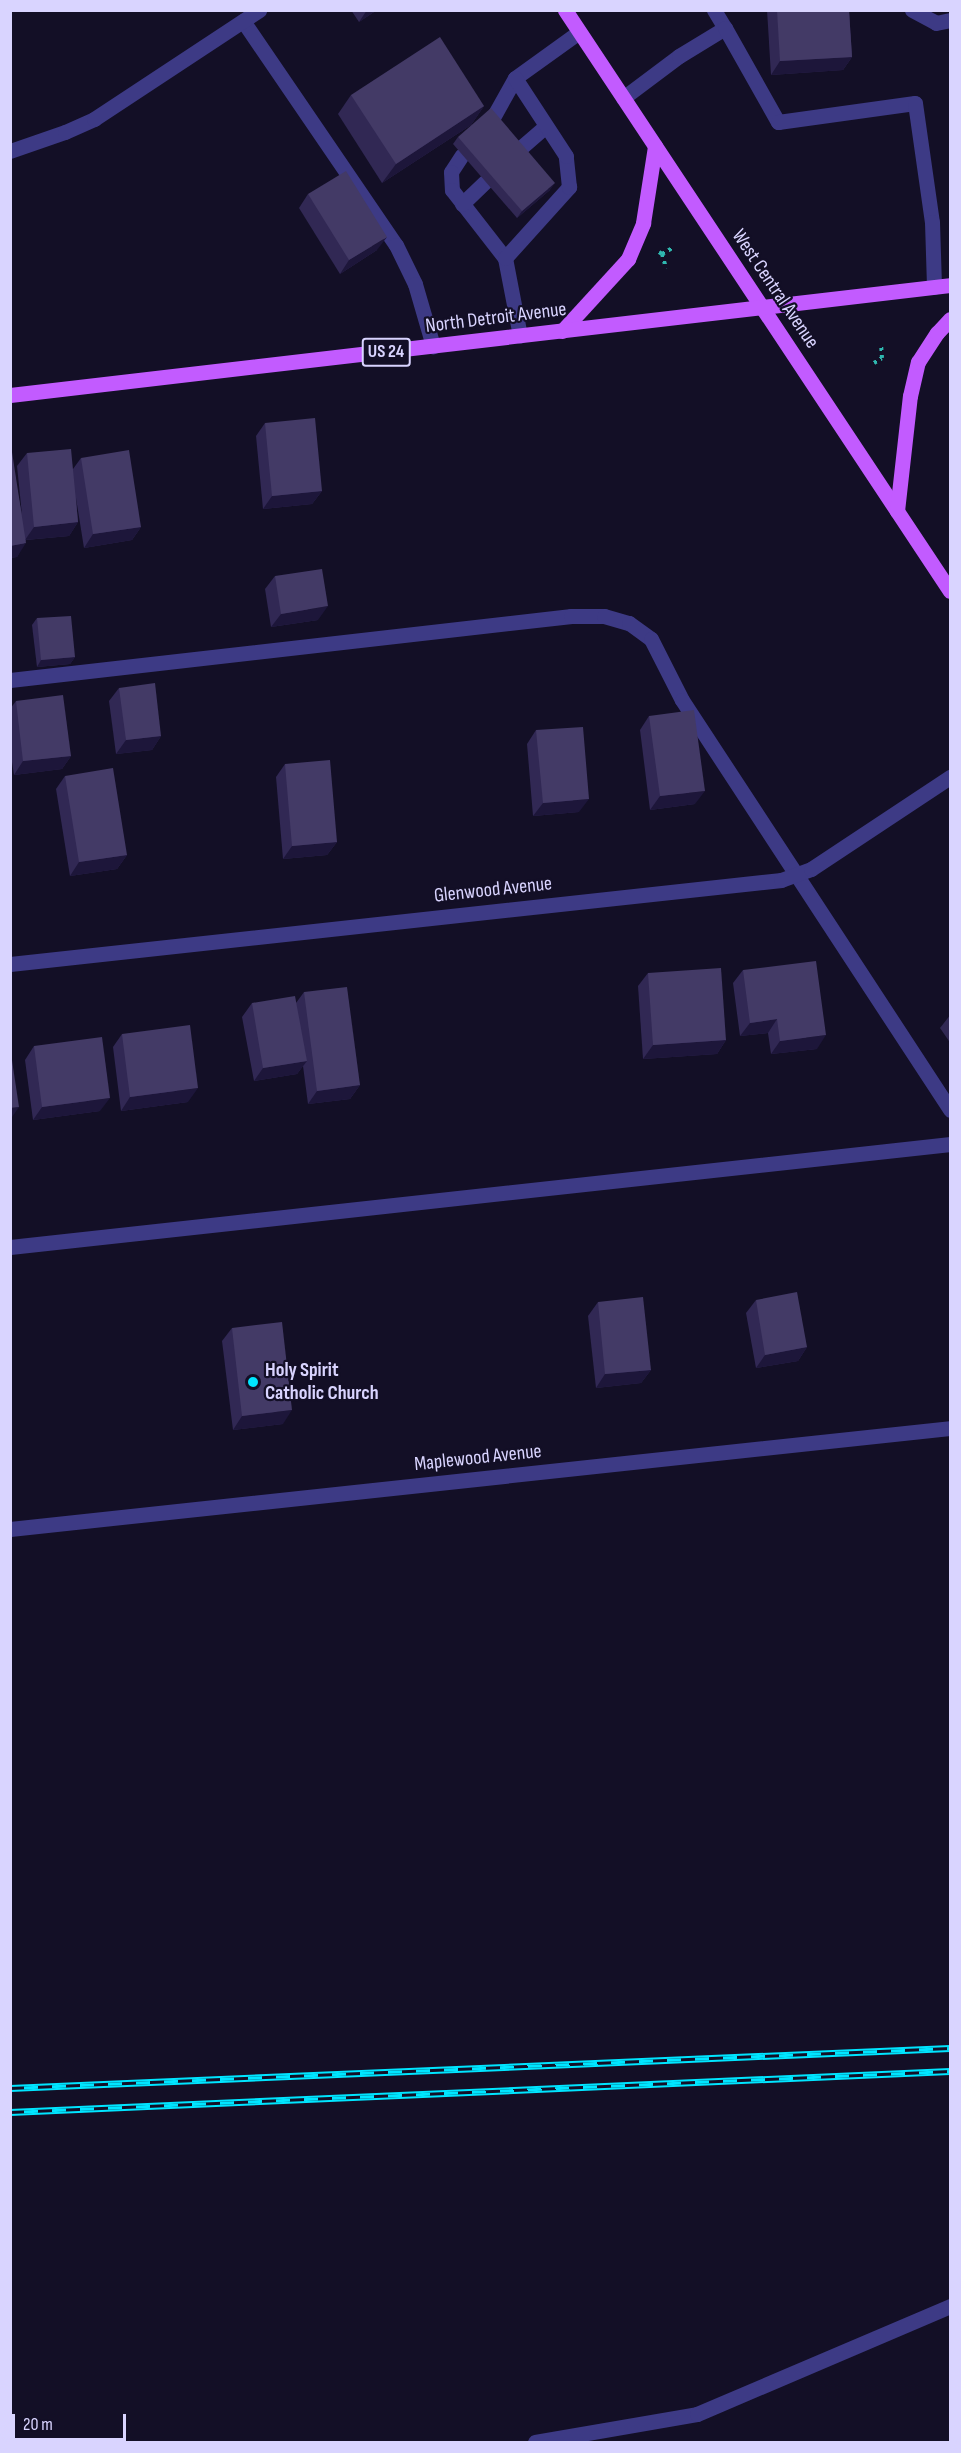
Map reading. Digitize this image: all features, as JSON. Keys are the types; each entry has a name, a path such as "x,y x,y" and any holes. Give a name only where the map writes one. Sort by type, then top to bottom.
{"main road":[{"name":"West Central Avenue","path":"565,10 951,591"},
{"path":"562,331 628,259 643,223 655,146"},
{"name":"North Detroit Avenue","path":"10,395 951,285"},
{"path":"897,511 910,396 918,362 937,333 951,320"}],"street":[{"path":"10,151 65,132 94,119 259,10"},
{"path":"714,10 778,122 915,103 932,222 934,287"},
{"path":"912,10 936,23 951,20"},
{"path":"243,21 396,245 415,284 434,346"},
{"path":"623,98 679,56 725,28"},
{"path":"491,121 515,78 579,32"},
{"path":"504,258 569,187 566,156 515,78"},
{"path":"517,151 546,126"},
{"path":"462,155 451,172 452,190 504,258 520,336"},
{"path":"462,204 485,182"},
{"path":"10,680 571,615 604,616 630,623 651,639 682,700 951,1110"},
{"name":"Glenwood Avenue","path":"10,963 781,880 798,875 951,777"},
{"path":"10,1247 951,1144"},
{"name":"Maplewood Avenue","path":"10,1529 951,1428"},
{"path":"536,2442 697,2414 951,2306"}],"path":[{"path":"662,254 666,268"},
{"path":"874,363 882,358 881,343"}],"building":[{"path":"777,10 849,10 852,57 780,61"},
{"path":"440,37 484,106 396,164 351,95"},
{"path":"491,108 555,183 522,211 458,137"},
{"path":"346,171 387,237 349,260 308,194"},
{"path":"315,418 322,491 272,496 265,423"},
{"path":"71,449 78,522 34,527 27,453"},
{"path":"129,450 141,527 93,534 81,458"},
{"path":"10,452 12,452 26,543 10,546"},
{"path":"322,569 328,606 281,614 275,576"},
{"path":"71,616 75,657 41,660 37,618"},
{"path":"155,683 161,736 126,740 119,688"},
{"path":"63,695 71,756 23,761 16,701"},
{"path":"694,710 705,791 660,796 649,716"},
{"path":"583,727 589,799 543,803 536,730"},
{"path":"330,760 337,842 292,846 285,764"},
{"path":"113,768 127,855 79,862 65,776"},
{"path":"816,961 826,1035 780,1041 777,1019 750,1023 743,970"},
{"path":"721,968 726,1040 653,1045 648,973"},
{"path":"347,987 360,1085 317,1091 304,992"},
{"path":"295,996 307,1061 263,1068 252,1003"},
{"path":"190,1025 198,1088 130,1097 122,1034"},
{"path":"102,1037 110,1098 42,1107 34,1046"},
{"path":"10,1047 19,1107 10,1108"},
{"path":"797,1292 807,1347 765,1355 756,1300"},
{"path":"643,1297 651,1370 605,1374 598,1302"},
{"name":"Holy Spirit Catholic Church","path":"282,1322 292,1410 242,1416 232,1328"}],"railway":[{"path":"10,2088 950,2048"},
{"path":"10,2112 950,2071"}],"place":[{"name":"Holy Spirit Catholic Church","path":"253,1382"}]}
